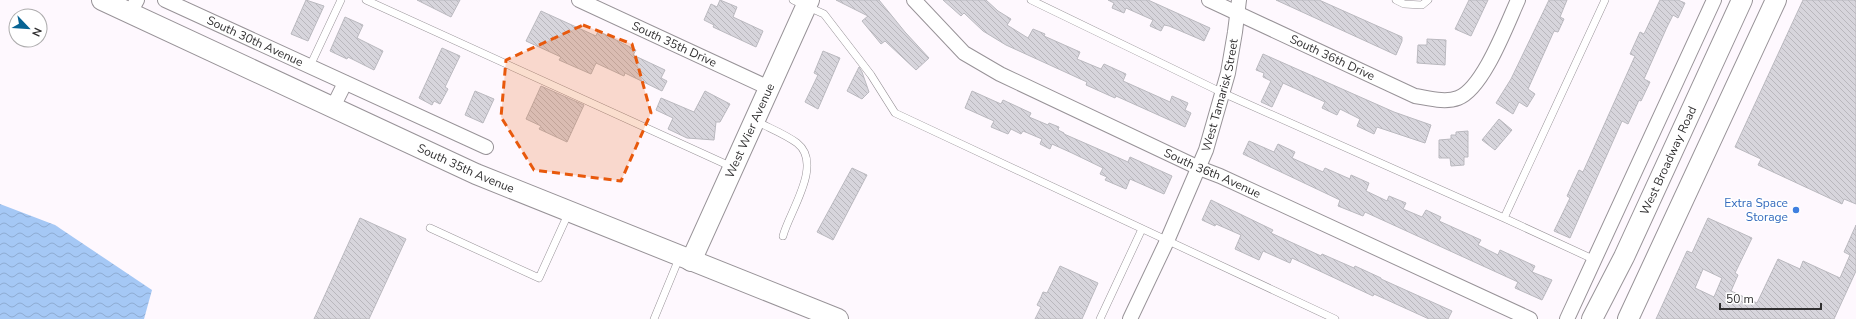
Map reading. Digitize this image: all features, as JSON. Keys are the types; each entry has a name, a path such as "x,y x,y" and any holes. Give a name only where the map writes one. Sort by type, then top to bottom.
{"main road":[{"name":"South 35th Avenue","path":"102,0 133,7 334,107 476,174 838,319"},
{"name":"West Broadway Road","path":"1592,319 1624,257 1742,0"},
{"path":"1628,319 1776,0"},
{"name":"West Wier Avenue","path":"685,258 732,168 769,88 803,2"},
{"path":"1663,171 1690,183"},
{"path":"1620,319 1638,298"}],"street":[{"name":"South 30th Avenue","path":"165,0 486,148"},
{"name":"South 35th Drive","path":"578,0 769,88"},
{"name":"South 36th Avenue","path":"914,0 964,53 1000,74 1199,168 1220,176 1530,319"},
{"name":"South 36th Drive","path":"1209,0 1238,7 1415,96 1445,100 1458,98 1482,75 1518,0"},
{"name":"West Broadway Road","path":"1567,319 1714,0"},
{"name":"West Tamarisk Street","path":"1130,319 1167,241 1199,168 1223,93 1234,39 1238,7"},
{"path":"334,107 345,83"}],"lane":[{"path":"310,66 341,0"},
{"path":"366,0 732,168"},
{"path":"1031,0 1223,93 1595,260"},
{"path":"1396,0 1404,4 1422,5 1428,0"},
{"path":"1504,218 1605,0"},
{"path":"803,2 824,14 871,75 895,113 1335,319"},
{"path":"754,120 797,143 804,151 806,158 807,172 782,236"},
{"path":"430,228 540,278 569,212"},
{"path":"1100,319 1142,229"},
{"path":"654,319 685,258"}],"highlighted area":[{"path":"583,25 632,44 651,113 621,181 534,170 501,117 506,60"}],"water":[{"path":"0,204 55,225 152,290 144,319 0,319"}],"building":[{"path":"306,0 324,6 308,41 291,34"},
{"path":"417,0 460,0 451,17"},
{"path":"720,0 737,7 733,17 763,31 756,47 713,27 714,25 704,20 711,4 717,7"},
{"path":"836,0 879,0 905,32 929,58 916,70 885,41 881,44 862,21 868,16"},
{"path":"943,0 986,0 998,11 1011,19 1007,25 1028,38 1033,29 1045,34 1044,36 1080,52 1077,59 1101,69 1104,64 1126,74 1123,81 1170,102 1172,96 1188,103 1185,110 1191,113 1185,127 1116,96 1115,98 1086,85 1087,82 1006,45 983,31 964,13 961,16"},
{"path":"1108,0 1148,0 1210,28 1204,41 1169,26 1164,25 1161,31 1150,26 1153,20 1126,8 1124,13 1112,8 1114,3"},
{"path":"1276,0 1319,0 1402,37 1402,41 1396,55"},
{"path":"1469,0 1488,0 1471,36 1455,29"},
{"path":"1549,0 1567,0 1560,17 1564,19 1558,32 1554,31 1528,89 1535,94 1527,107 1519,102 1513,114 1496,103 1511,79"},
{"path":"1660,0 1678,0 1685,3 1678,18 1673,15 1667,27 1644,79 1650,82 1641,101 1639,100 1628,124 1622,121 1570,238 1554,231 1570,198 1567,196 1579,170 1583,172 1635,56 1630,54 1640,32 1644,34"},
{"path":"1803,0 1856,0 1856,204 1844,199 1842,204 1758,165 1761,159 1735,147"},
{"path":"541,11 596,36 598,31 636,50 633,55 665,70 661,78 667,81 662,91 625,73 624,76 596,63 591,74 559,60 561,57 526,41"},
{"path":"345,17 363,25 357,38 383,51 374,70 348,57 347,59 330,51"},
{"path":"1427,39 1446,40 1445,65 1417,63 1418,45 1427,45"},
{"path":"442,48 460,56 445,87 448,89 440,104 434,101 432,105 419,98"},
{"path":"823,51 840,58 818,109 805,102 818,75 814,73"},
{"path":"1263,54 1394,112 1431,125 1425,143 1377,127 1374,134 1357,126 1360,119 1340,109 1337,115 1322,108 1325,102 1283,83 1272,107 1261,102 1271,81 1263,77 1264,73 1256,70"},
{"path":"859,67 869,92 862,99 847,91"},
{"path":"541,86 584,105 567,142 539,129 541,126 526,119"},
{"path":"475,91 494,99 483,123 465,115"},
{"path":"705,91 730,104 720,122 716,122 714,140 687,138 668,129 673,118 656,110 661,98 694,112"},
{"path":"972,91 1001,104 1003,100 1031,113 1029,117 1048,125 1049,123 1059,127 1058,130 1064,134 1128,162 1130,157 1172,176 1164,194 1130,179 1126,189 1105,180 1107,177 1100,174 1103,168 1052,144 1050,149 1040,144 1042,139 1023,131 1021,134 1011,129 1008,134 991,127 994,121 965,108"},
{"path":"1499,119 1512,130 1495,150 1482,140"},
{"path":"1468,131 1468,157 1464,157 1464,165 1451,166 1450,158 1439,158 1439,140 1451,139 1451,135 1456,135 1456,132"},
{"path":"1249,141 1274,152 1278,144 1295,152 1292,158 1323,172 1325,168 1350,179 1351,175 1369,183 1366,191 1387,201 1389,196 1406,203 1403,209 1422,217 1426,210 1441,217 1439,221 1481,240 1478,245 1498,255 1500,250 1535,266 1532,272 1552,280 1542,300 1515,288 1518,282 1365,212 1363,216 1338,206 1340,200 1243,154"},
{"path":"852,168 867,175 833,240 817,232"},
{"path":"1211,200 1273,230 1271,233 1321,256 1322,254 1354,268 1355,266 1452,311 1448,319 1429,319 1374,294 1373,296 1292,258 1290,263 1263,251 1259,260 1235,249 1241,235 1216,224 1215,226 1202,220"},
{"path":"360,218 406,239 369,319 314,319"},
{"path":"1708,218 1752,238 1735,273 1738,275 1731,291 1757,303 1778,259 1800,269 1803,261 1840,278 1850,255 1844,252 1856,225 1856,271 1834,319 1656,319 1687,251 1692,253","holes":["1703,269 1722,278 1714,297 1695,288"]},
{"path":"1060,266 1098,283 1082,319 1035,319 1041,307 1037,305 1043,292 1047,293"}],"place":[{"name":"Extra Space Storage","path":"1796,210"}]}
